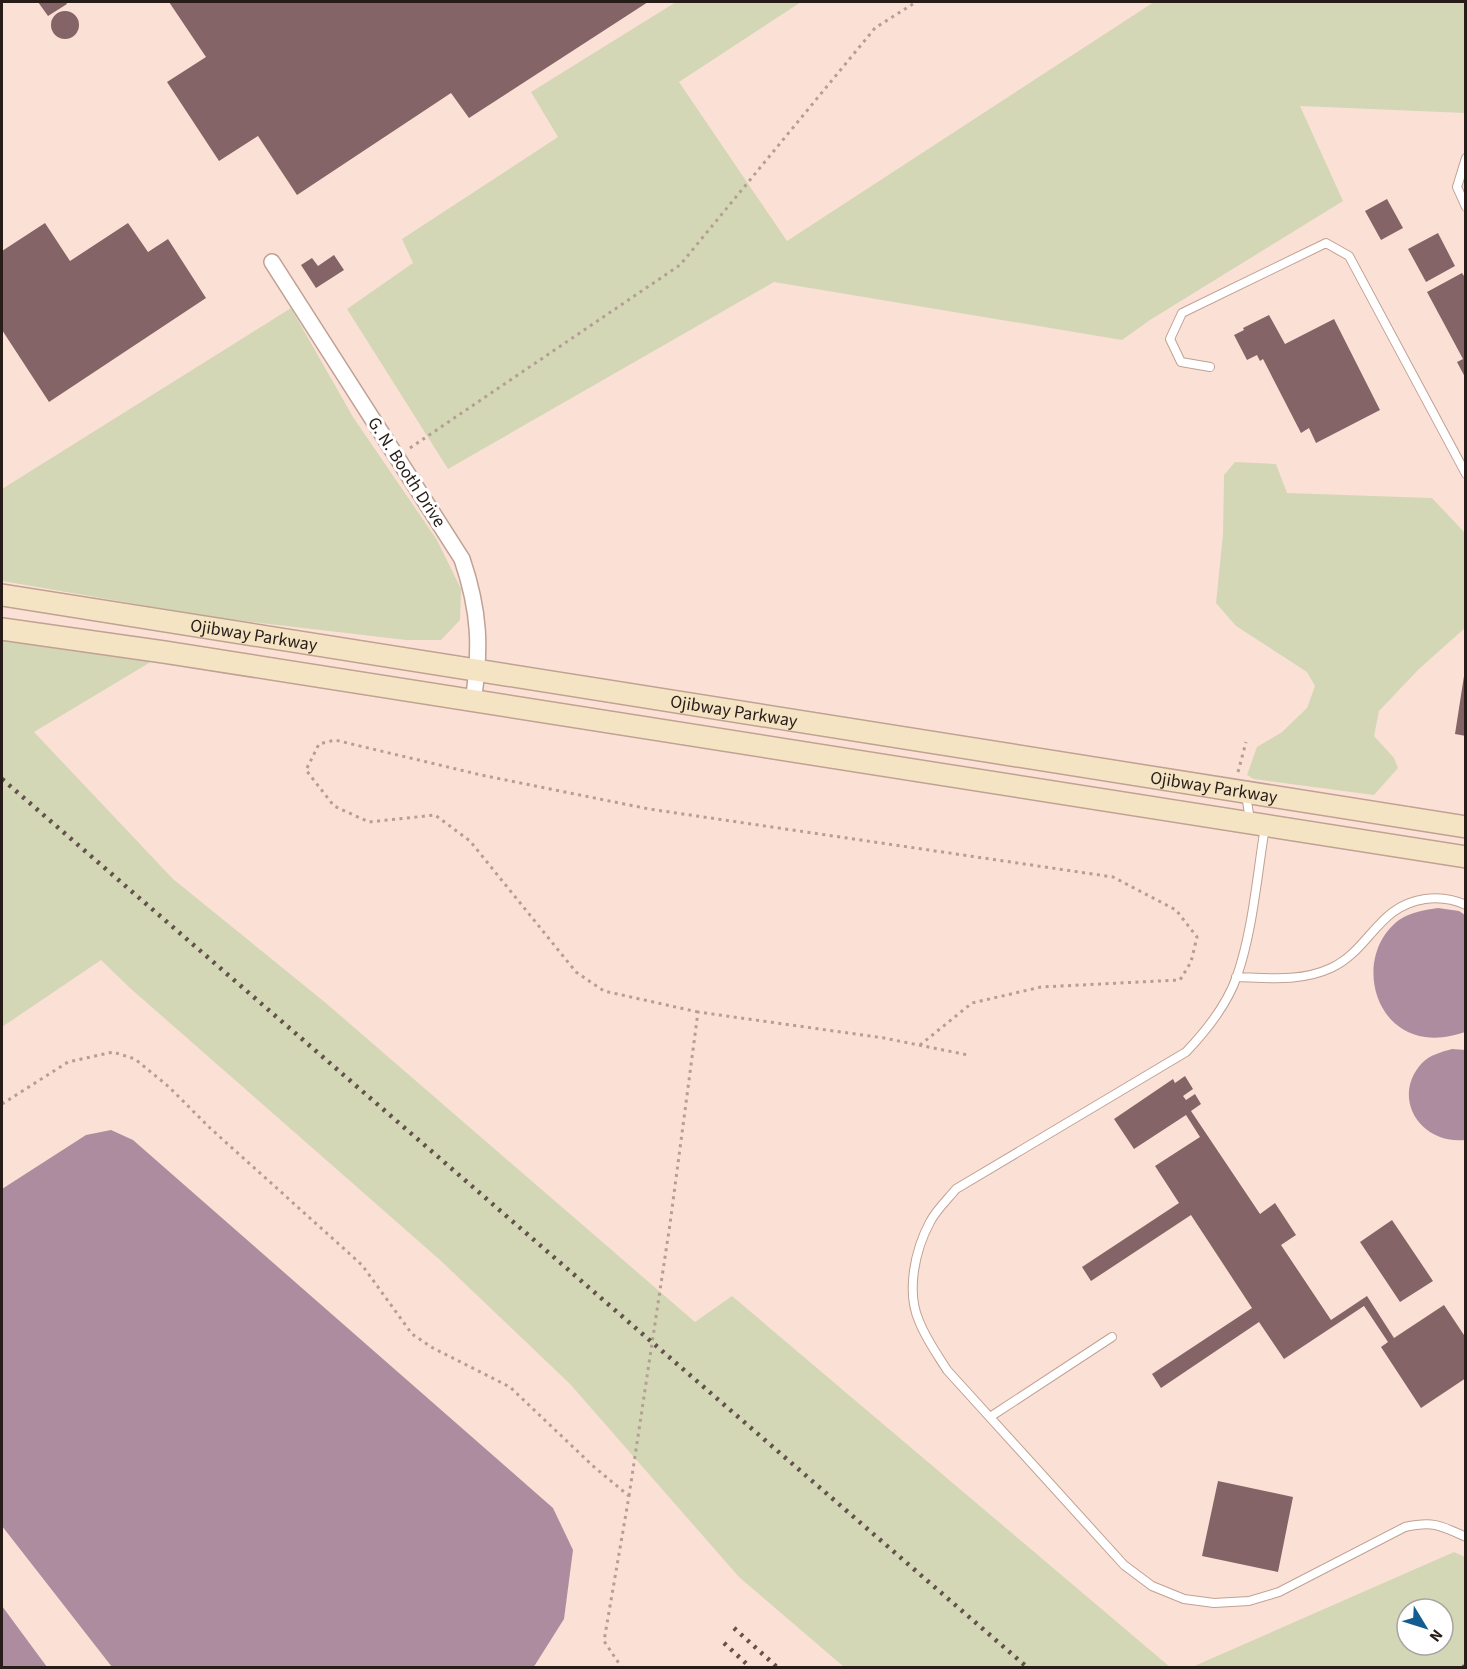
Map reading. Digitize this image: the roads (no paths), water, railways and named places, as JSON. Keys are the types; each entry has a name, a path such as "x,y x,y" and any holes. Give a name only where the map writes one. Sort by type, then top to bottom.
{"main road":[{"name":"Ojibway Parkway","path":"2,595 1466,827"},
{"name":"Ojibway Parkway","path":"2,629 164,652 1466,857"}],"street":[{"name":"G. N. Booth Drive","path":"272,262 462,559 470,582 479,631 473,702"}],"lane":[{"path":"1466,158 1457,187 1466,207"},
{"path":"1210,367 1181,362 1170,339 1182,313 1326,243 1349,256 1466,474"},
{"path":"1240,791 1258,823 1245,945 1236,977 1222,1005 1204,1033 1186,1052 956,1189 930,1220 917,1253 913,1289 918,1319 947,1370 1124,1565 1152,1586 1184,1599 1214,1604 1249,1601 1279,1592 1405,1527 1425,1523 1442,1526 1466,1537"},
{"path":"1236,977 1296,978 1311,975 1333,967 1351,955 1397,908 1417,901 1436,898 1466,905"},
{"path":"990,1417 1112,1337"}],"railway":[{"path":"2,779 1028,1668"},
{"path":"734,1628 778,1668"},
{"path":"724,1643 751,1668"},
{"path":"1463,1668 1466,1664"}]}
